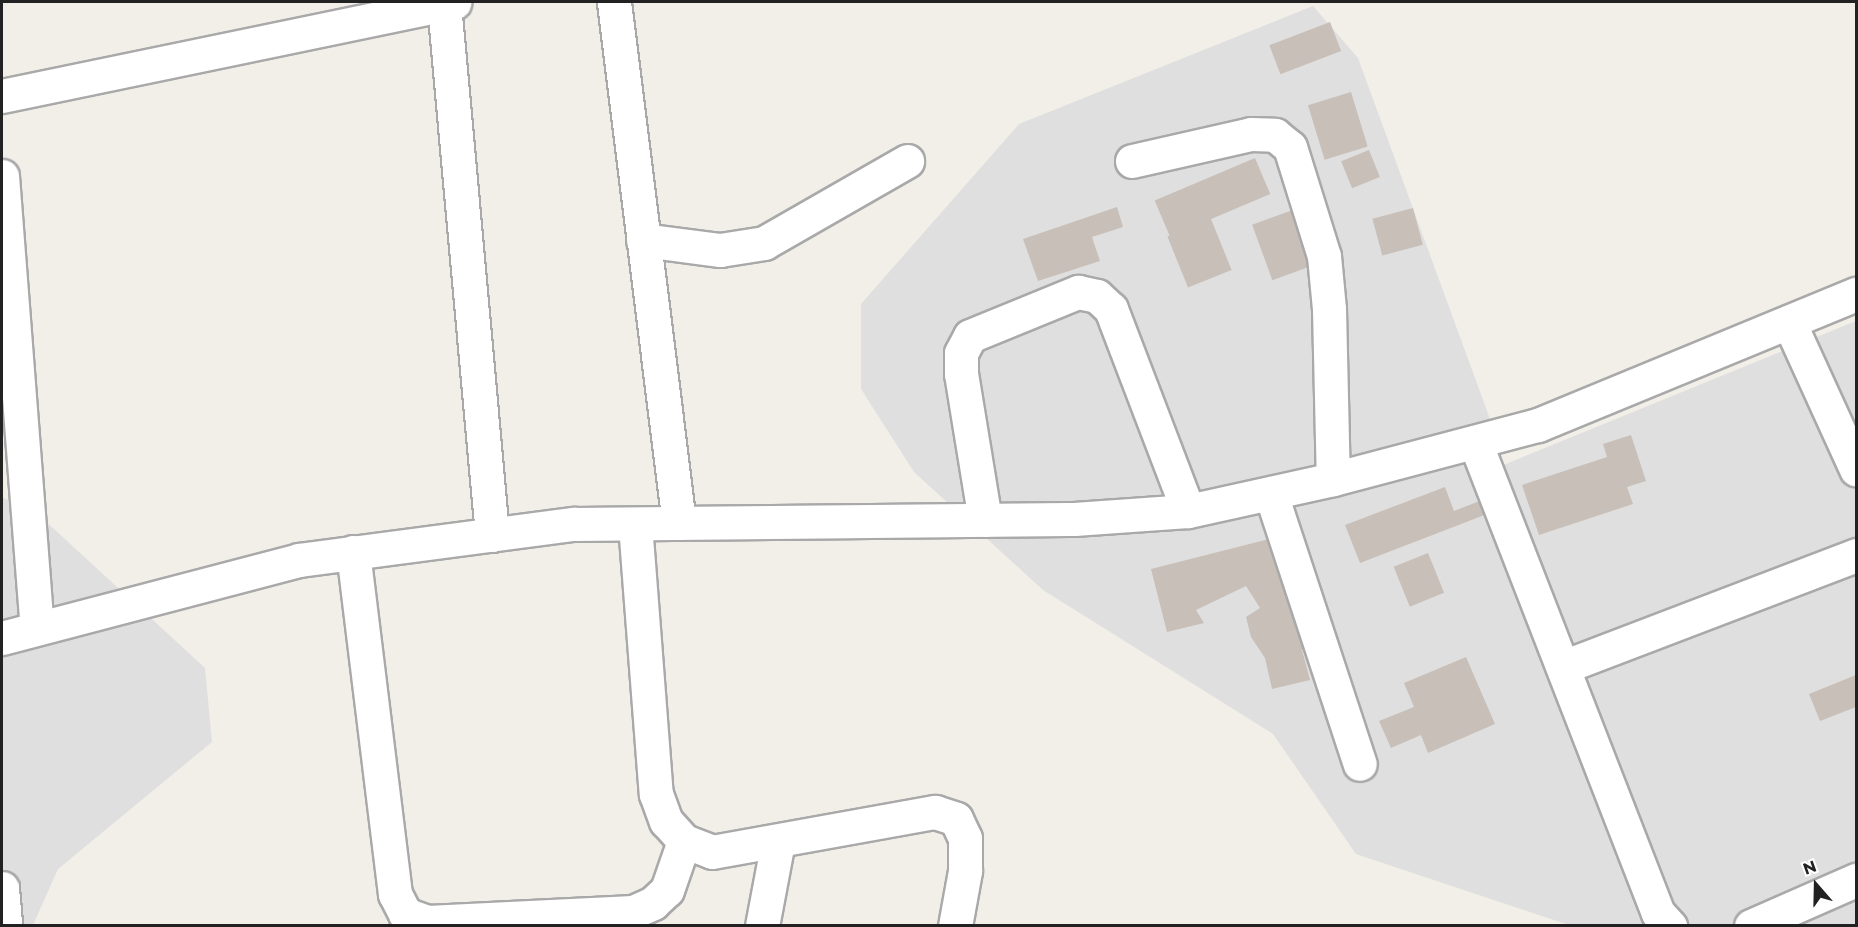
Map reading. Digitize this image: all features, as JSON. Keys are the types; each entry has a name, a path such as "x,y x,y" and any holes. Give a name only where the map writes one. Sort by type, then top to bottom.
{"street":[{"path":"614,2 679,523"},
{"path":"2,96 449,3 492,535"},
{"path":"1132,161 1251,134 1275,135 1290,147 1323,256 1327,283 1333,479"},
{"path":"643,240 720,250 764,243 907,161"},
{"path":"2,176 12,445 37,628"},
{"path":"985,520 961,374 961,353 970,336 1078,292 1097,296 1111,309 1188,510"},
{"path":"2,638 299,560 574,524 1074,519 1188,510 1272,494 1538,425 1857,294"},
{"path":"1789,322 1857,469"},
{"path":"1475,442 1658,913 1670,926"},
{"path":"1272,494 1360,764"},
{"path":"635,524 656,794 666,821 684,841 712,852 935,813 956,819 965,838 965,860 955,926"},
{"path":"353,552 395,894 405,914 427,922 633,912 653,903 668,890 684,841"},
{"path":"1563,667 1857,555"},
{"path":"762,926 778,841"},
{"path":"1751,926 1857,880"},
{"path":"2,888 5,926"}],"shaded area":[{"path":"1313,6 1358,58 1490,419 1496,468 1856,321 1856,925 1569,925 1356,854 1273,734 1043,590 914,472 861,389 861,304 1019,124"},
{"path":"2,497 41,517 205,668 212,742 58,869 33,925 2,925"}],"building":[{"path":"1330,22 1341,51 1280,74 1269,45"},
{"path":"1351,92 1368,147 1325,160 1308,105"},
{"path":"1369,150 1380,177 1352,188 1341,161"},
{"path":"1255,158 1270,194 1170,236 1155,201"},
{"path":"1117,207 1123,227 1092,237 1100,261 1038,281 1023,239"},
{"path":"1301,207 1321,262 1272,280 1252,225"},
{"path":"1413,208 1423,245 1382,256 1372,219"},
{"path":"1211,219 1232,270 1188,288 1167,237"},
{"path":"1631,435 1646,481 1627,487 1633,504 1539,535 1522,485 1607,457 1603,444"},
{"path":"1445,487 1454,511 1495,495 1500,509 1360,563 1345,525"},
{"path":"1281,536 1317,641 1302,650 1310,680 1272,689 1265,658 1251,637 1246,617 1260,608 1246,586 1196,610 1204,623 1167,632 1151,569"},
{"path":"1428,553 1444,593 1410,607 1394,567"},
{"path":"1466,657 1495,724 1428,753 1421,735 1391,748 1379,721 1414,707 1404,683"},
{"path":"1856,675 1856,707 1820,721 1809,694"}]}
